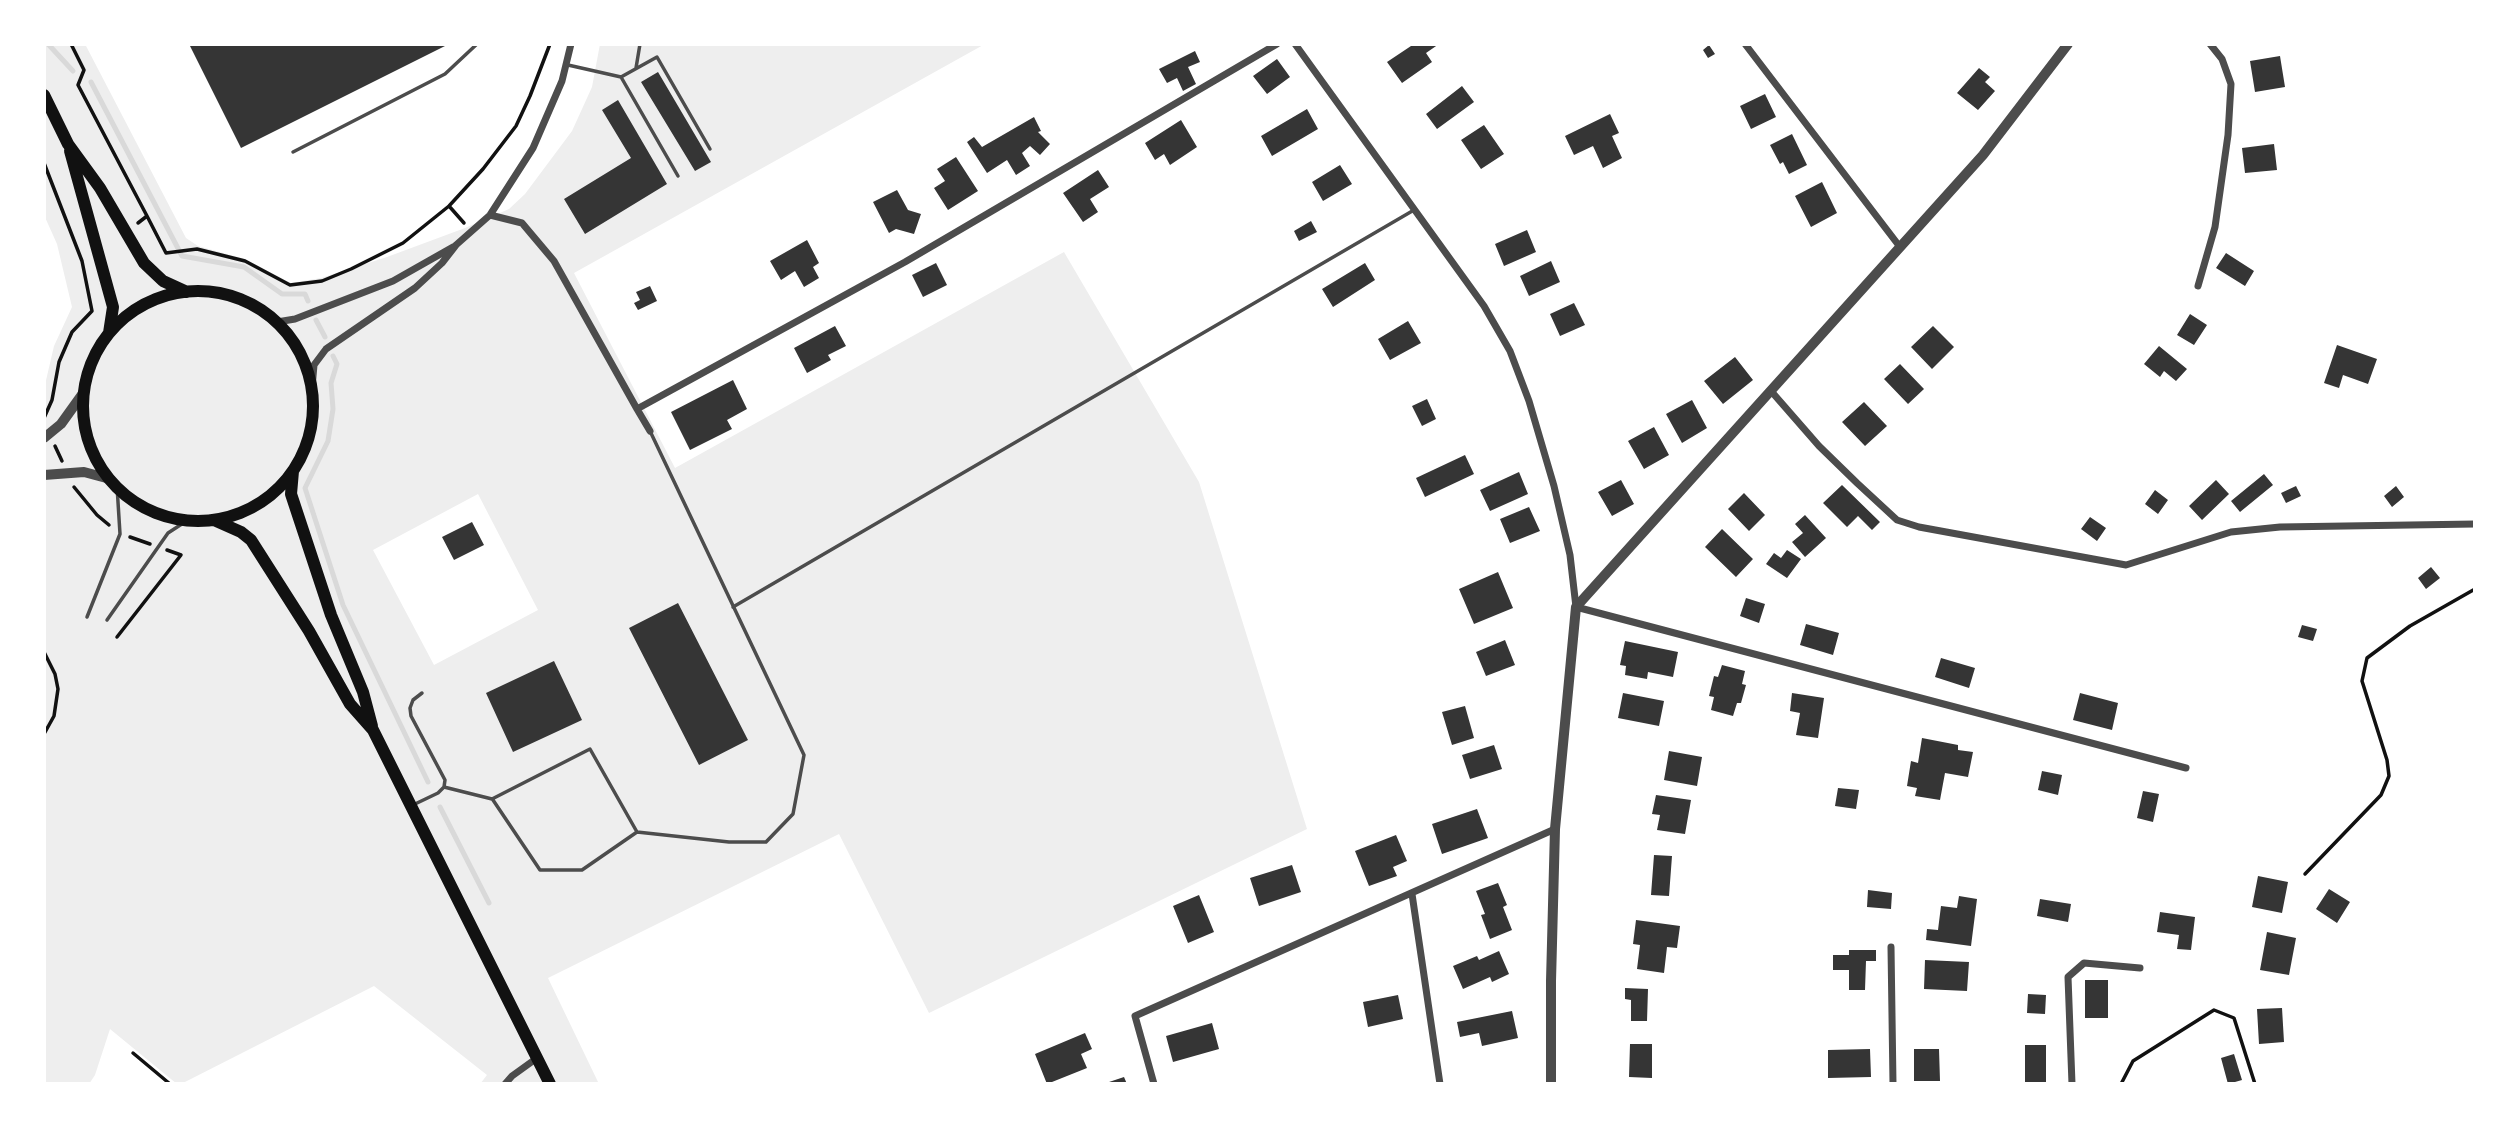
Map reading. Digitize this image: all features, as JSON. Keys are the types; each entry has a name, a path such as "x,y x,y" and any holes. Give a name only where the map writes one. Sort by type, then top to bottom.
{"main road":[{"path":"44,95 68,144 97,244 113,307 109,335"},
{"path":"68,144 100,188 144,263 163,281 187,292"},
{"path":"187,292 211,292 235,297 258,307 277,322 300,352 312,388 313,405 308,440 293,471 271,494 244,511 213,520 188,520 155,512 134,501 113,483 90,444 84,419 84,392 93,362 109,335 138,309 162,297 187,292"},
{"path":"293,471 291,494 331,615 363,692 373,730 550,1084"},
{"path":"213,520 241,532 251,540 309,631 350,704 373,730"}],"street":[{"path":"277,322 295,319 393,281 456,245 490,215 533,148 562,81 571,44"},
{"path":"636,409 905,262 1277,44"},
{"path":"1295,44 1484,306 1510,351 1529,401 1554,486 1570,555 1576,607 1555,829 1551,1084"},
{"path":"1745,44 1900,247"},
{"path":"1576,607 1983,155 2068,44"},
{"path":"2198,286 2215,227 2228,135 2231,83 2222,59 2210,44"},
{"path":"490,215 522,223 554,261 650,431"},
{"path":"312,388 314,365 326,349 415,288 442,264 456,245"},
{"path":"1771,391 1819,446 1897,520 1919,527 2126,565 2231,532 2280,527 2475,524"},
{"path":"44,438 61,424 84,392"},
{"path":"44,475 85,472 113,483"},
{"path":"1576,607 2186,768"},
{"path":"1154,1084 1135,1016 1555,829"},
{"path":"1412,894 1440,1084"},
{"path":"1891,947 1893,1084"},
{"path":"2072,1084 2068,977 2084,963 2140,968"},
{"path":"505,1084 537,1059"}],"lane":[{"path":"293,152 445,74 477,44"},
{"path":"636,68 640,44"},
{"path":"566,64 621,77 657,57 710,149"},
{"path":"621,77 678,176"},
{"path":"733,607 1414,209"},
{"path":"492,799 540,870 582,870 637,832 729,842 766,842 793,814 804,755 650,431"},
{"path":"87,617 120,534 113,483"},
{"path":"107,620 168,533 188,520"},
{"path":"411,806 438,793 444,787 445,780 411,716 413,700 422,693"},
{"path":"444,787 492,799 590,749 637,832"}],"path":[{"path":"71,44 84,70 78,85 166,253 197,249 245,261 290,285 322,281 378,258 403,243 449,206 483,169 516,126 550,44"},
{"path":"44,163 78,250 92,311 72,331 59,362 52,400 44,418"},
{"path":"449,206 472,231"},
{"path":"126,232 147,216"},
{"path":"78,250 97,244"},
{"path":"2305,874 2381,795 2389,776 2387,760 2362,681 2367,658 2410,626 2475,589"},
{"path":"44,652 55,674 58,689 54,716 44,734"},
{"path":"2121,1084 2133,1061 2214,1010 2234,1018 2255,1084"},
{"path":"133,1053 170,1084"}],"shaded area":[{"path":"44,44 85,44 186,238 198,246 245,259 291,283 321,278 387,257 509,209 525,194 572,131 592,87 600,44 985,44 574,273 675,468 1064,252 1199,482 1307,829 929,1013 839,834 548,978 599,1084 480,1084 487,1075 374,986 181,1084 177,1084 110,1029 95,1075 89,1084 44,1084 44,389 54,346 72,307 57,244 44,215","holes":["478,494 538,610 434,665 373,550"]}],"building":[{"path":"189,44 449,44 241,148"},
{"path":"1414,44 1439,44 1426,53 1432,62 1402,83 1387,62"},
{"path":"1709,45 1715,54 1708,58 1703,50"},
{"path":"1195,51 1200,62 1188,67 1196,84 1183,91 1177,78 1167,83 1159,69"},
{"path":"2280,56 2285,87 2255,92 2250,61"},
{"path":"1277,59 1290,77 1267,94 1253,76"},
{"path":"1979,68 1990,77 1985,82 1995,91 1978,110 1957,93"},
{"path":"658,72 711,162 695,171 641,82"},
{"path":"1462,86 1474,102 1437,129 1426,114"},
{"path":"1765,94 1776,117 1751,129 1740,106"},
{"path":"618,100 667,184 585,234 564,199 631,158 602,110"},
{"path":"1307,109 1318,129 1272,156 1261,136"},
{"path":"1610,114 1619,133 1612,136 1622,158 1603,168 1593,146 1574,155 1565,136"},
{"path":"1034,117 1041,131 1038,132 1050,144 1040,155 1030,146 1022,153 1030,166 1016,175 1007,160 987,173 967,142 974,137 982,147"},
{"path":"1181,120 1197,147 1170,165 1164,154 1155,160 1145,143"},
{"path":"1484,125 1504,154 1481,169 1461,140"},
{"path":"1792,134 1807,165 1789,174 1770,145"},
{"path":"2274,144 2277,170 2245,173 2242,148"},
{"path":"956,157 978,191 948,210 934,188 945,181 937,169"},
{"path":"1340,165 1352,184 1323,201 1312,182"},
{"path":"1098,170 1109,187 1090,199 1098,212 1083,222 1063,193"},
{"path":"1822,182 1837,213 1811,227 1795,196"},
{"path":"897,190 908,210 921,214 914,234 896,229 889,233 873,202"},
{"path":"1311,221 1317,232 1299,241 1294,231"},
{"path":"1527,230 1536,252 1504,266 1495,244"},
{"path":"807,240 819,263 813,267 819,278 804,287 795,271 781,280 770,261"},
{"path":"2226,253 2254,271 2245,286 2216,268"},
{"path":"1551,261 1560,282 1529,296 1520,276"},
{"path":"936,263 947,285 923,297 912,275"},
{"path":"1365,263 1375,280 1333,307 1322,289"},
{"path":"650,286 657,301 638,310 634,303 640,300 636,292"},
{"path":"1574,303 1585,325 1560,336 1550,314"},
{"path":"2190,314 2207,325 2194,345 2177,335"},
{"path":"1408,321 1421,343 1390,360 1378,339"},
{"path":"835,326 846,346 828,355 831,360 807,373 794,348"},
{"path":"1933,326 1954,347 1932,369 1911,347"},
{"path":"2337,345 2377,359 2368,384 2343,375 2339,388 2324,383"},
{"path":"2159,346 2187,369 2176,381 2164,371 2160,377 2144,364"},
{"path":"1735,357 1753,380 1723,404 1704,381"},
{"path":"1900,364 1924,389 1908,404 1884,379"},
{"path":"733,380 747,409 727,420 732,429 690,450 671,412"},
{"path":"1427,399 1436,419 1422,426 1412,406"},
{"path":"1692,400 1707,428 1682,443 1666,414"},
{"path":"1864,402 1887,426 1865,446 1842,422"},
{"path":"1654,427 1669,455 1644,469 1628,441"},
{"path":"1465,455 1474,474 1425,497 1416,478"},
{"path":"1519,472 1528,494 1490,511 1480,490"},
{"path":"2264,474 2273,485 2240,512 2231,501"},
{"path":"1621,480 1634,504 1612,516 1598,492"},
{"path":"2216,480 2229,494 2202,520 2189,506"},
{"path":"1842,485 1880,522 1872,530 1858,516 1847,527 1823,503"},
{"path":"2296,486 2301,496 2286,503 2281,493"},
{"path":"2396,486 2404,497 2392,507 2384,496"},
{"path":"2155,490 2168,500 2158,514 2145,504"},
{"path":"1744,493 1765,515 1749,531 1728,509"},
{"path":"1529,507 1540,531 1510,543 1500,519"},
{"path":"1805,515 1826,538 1805,557 1792,542 1803,533 1795,524"},
{"path":"2090,517 2106,528 2097,541 2081,529"},
{"path":"472,522 484,545 454,560 442,537"},
{"path":"1722,529 1753,559 1736,577 1705,547"},
{"path":"1787,550 1801,559 1787,578 1766,564 1774,553 1781,558"},
{"path":"2431,567 2440,578 2426,589 2418,578"},
{"path":"1498,572 1513,608 1474,624 1459,589"},
{"path":"1746,598 1765,604 1759,623 1740,616"},
{"path":"678,603 748,740 699,765 629,628"},
{"path":"1806,624 1839,633 1833,655 1800,645"},
{"path":"2302,625 2317,629 2313,641 2298,637"},
{"path":"1505,640 1515,665 1486,676 1476,652"},
{"path":"1625,641 1678,652 1673,677 1648,672 1647,679 1625,675 1626,666 1620,665"},
{"path":"1941,658 1975,668 1969,688 1935,677"},
{"path":"554,661 582,720 513,752 486,693"},
{"path":"1722,665 1745,671 1742,684 1746,685 1741,703 1737,703 1733,716 1711,710 1714,697 1709,696 1714,676 1718,677"},
{"path":"1623,693 1664,701 1659,726 1618,718"},
{"path":"1792,693 1824,698 1818,738 1796,735 1800,713 1790,711"},
{"path":"2080,693 2118,703 2112,730 2073,720"},
{"path":"1465,706 1474,738 1452,745 1442,712"},
{"path":"1922,738 1958,745 1958,750 1973,752 1968,777 1945,773 1940,800 1915,796 1917,788 1907,786 1911,761 1918,763"},
{"path":"1494,745 1502,769 1470,779 1462,755"},
{"path":"1669,751 1702,757 1697,786 1664,780"},
{"path":"2042,771 2062,775 2058,795 2038,790"},
{"path":"1838,788 1859,790 1856,809 1835,806"},
{"path":"2143,791 2159,794 2153,822 2137,818"},
{"path":"1656,795 1691,800 1685,834 1657,830 1660,815 1652,814"},
{"path":"1477,809 1488,838 1442,854 1432,824"},
{"path":"1396,835 1407,861 1393,867 1397,876 1369,886 1355,851"},
{"path":"1654,855 1672,856 1669,896 1651,895"},
{"path":"1292,865 1301,892 1259,906 1250,878"},
{"path":"2258,876 2288,882 2282,913 2252,907"},
{"path":"1498,883 1507,905 1503,907 1512,930 1490,939 1481,915 1485,914 1476,891"},
{"path":"2329,889 2350,902 2337,923 2316,909"},
{"path":"1868,890 1892,893 1891,909 1867,907"},
{"path":"1199,895 1214,932 1188,943 1173,906"},
{"path":"1959,896 1977,899 1971,946 1926,940 1927,929 1938,930 1941,906 1957,908"},
{"path":"2040,899 2071,904 2068,922 2037,916"},
{"path":"2160,912 2195,917 2191,950 2177,949 2179,935 2157,932"},
{"path":"1636,920 1680,926 1677,948 1667,947 1664,973 1637,969 1640,945 1633,944"},
{"path":"2267,932 2296,938 2289,975 2260,970"},
{"path":"1849,950 1876,950 1876,961 1866,961 1865,990 1849,990 1849,970 1833,970 1833,955 1849,955"},
{"path":"1499,951 1509,974 1492,982 1490,977 1463,989 1453,966 1477,956 1479,960"},
{"path":"1925,960 1969,962 1967,991 1924,989"},
{"path":"2085,980 2108,980 2108,1018 2085,1018"},
{"path":"1625,988 1648,989 1647,1021 1631,1021 1631,1000 1625,999"},
{"path":"2028,994 2046,995 2045,1014 2027,1013"},
{"path":"1398,995 1403,1019 1368,1027 1363,1002"},
{"path":"2282,1008 2284,1042 2259,1044 2257,1009"},
{"path":"1512,1011 1518,1038 1482,1046 1479,1033 1460,1037 1457,1022"},
{"path":"1212,1023 1219,1049 1173,1062 1166,1036"},
{"path":"1085,1033 1092,1049 1081,1054 1087,1068 1047,1084 1035,1054"},
{"path":"1630,1044 1652,1044 1652,1078 1629,1077"},
{"path":"2025,1045 2046,1045 2046,1084 2025,1084"},
{"path":"1870,1049 1871,1077 1828,1078 1828,1050"},
{"path":"1914,1049 1939,1049 1940,1081 1914,1081"},
{"path":"2234,1054 2242,1080 2228,1084 2221,1058"},
{"path":"1124,1077 1127,1084 1103,1084"}],"waterway":[{"path":"48,44 73,71"},
{"path":"91,82 182,256 244,267 282,294 305,294 308,301"},
{"path":"316,320 325,337"},
{"path":"333,356 337,364 331,383 333,409 328,441 305,488 343,605 428,782"},
{"path":"440,807 489,903"}]}
